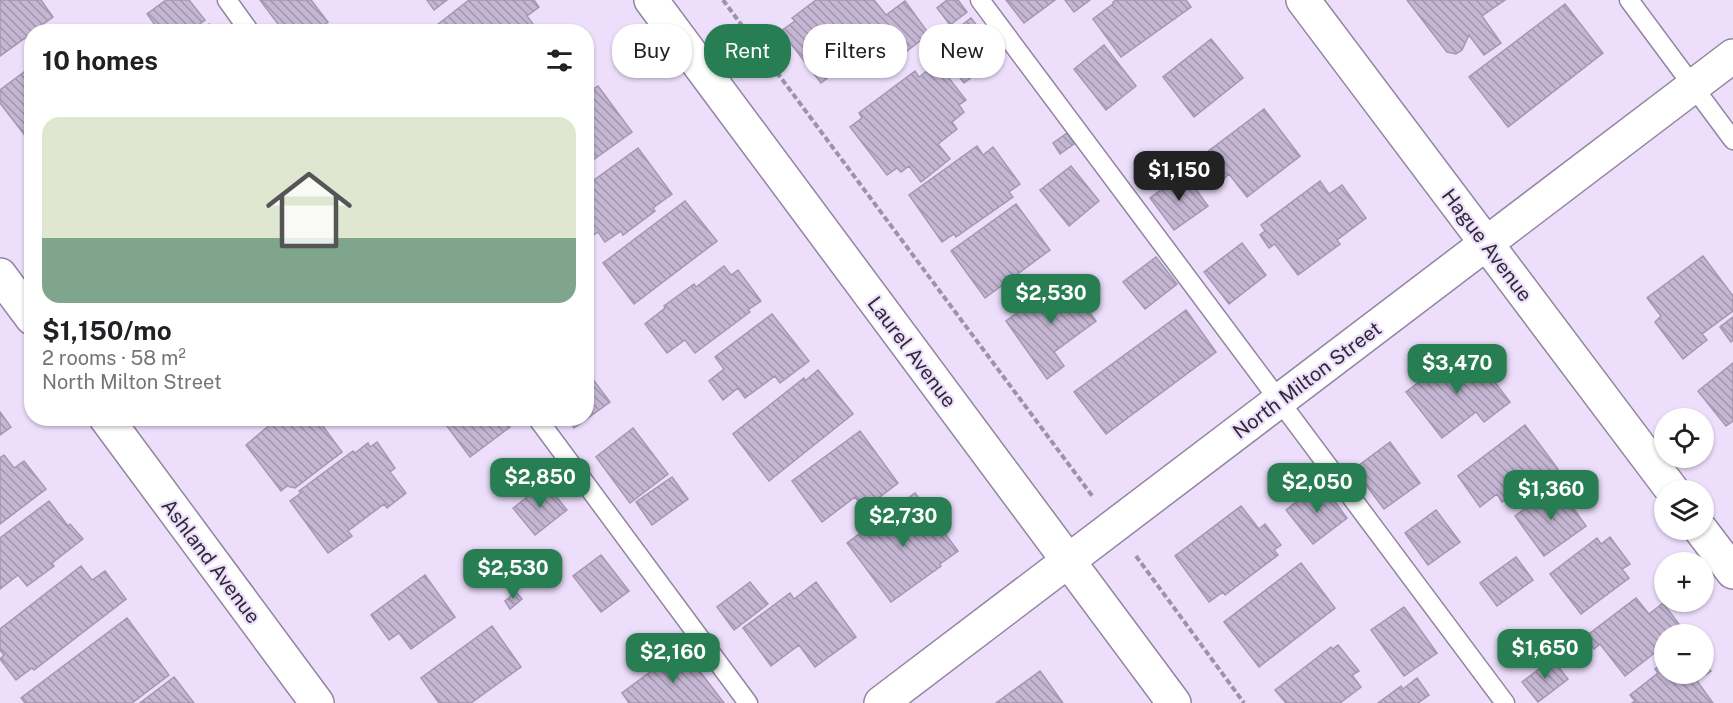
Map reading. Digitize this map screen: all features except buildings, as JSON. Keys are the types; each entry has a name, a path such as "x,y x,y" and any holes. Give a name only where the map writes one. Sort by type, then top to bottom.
{"street":[{"name":"Laurel Avenue","path":"651,0 1174,703"},
{"name":"Hague Avenue","path":"1303,0 1664,480"},
{"name":"North Milton Street","path":"881,703 1733,56"},
{"path":"0,275 24,307"},
{"name":"Ashland Avenue","path":"112,426 317,703"},
{"path":"1709,540 1733,572"}],"lane":[{"path":"226,0 244,24"},
{"path":"980,0 1505,703"},
{"path":"1629,0 1733,140"},
{"path":"543,426 748,703"}],"path":[{"path":"723,0 1244,703"}]}
